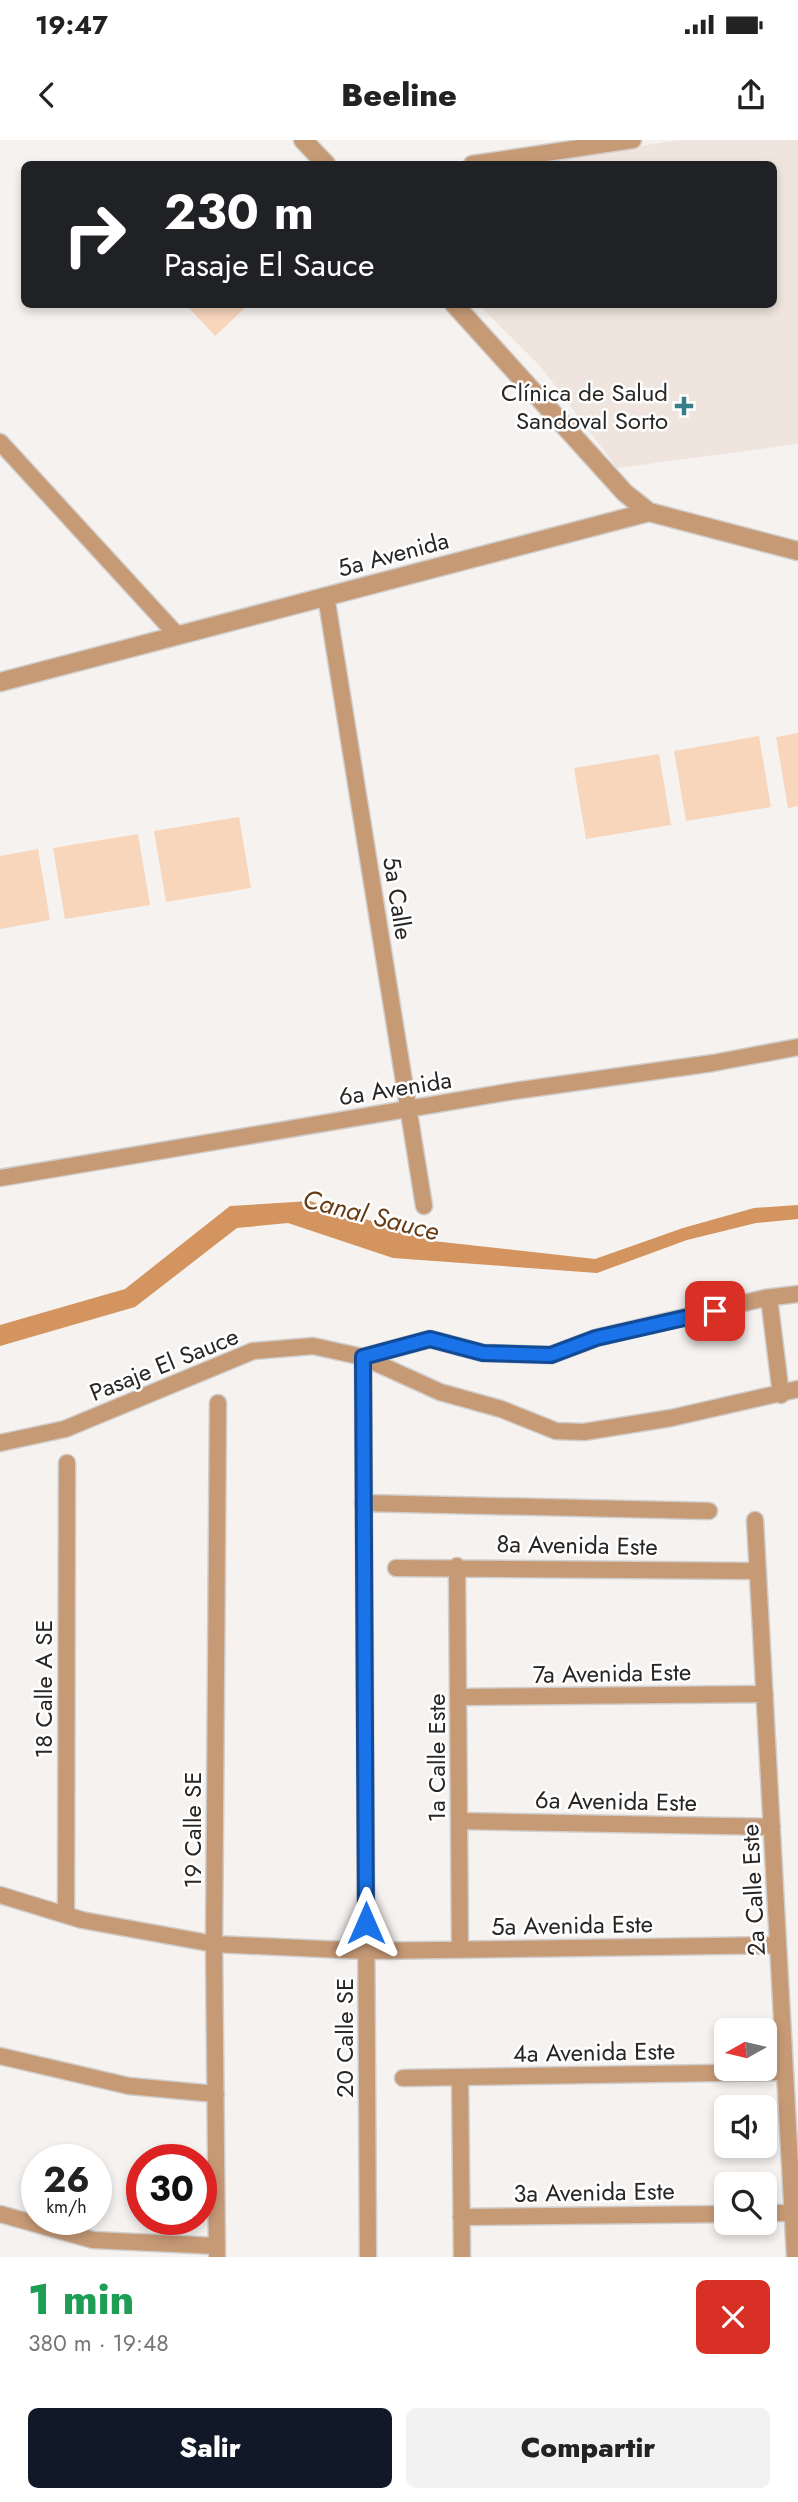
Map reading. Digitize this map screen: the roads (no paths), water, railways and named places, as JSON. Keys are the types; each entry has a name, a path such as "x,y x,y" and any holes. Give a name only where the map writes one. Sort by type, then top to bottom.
{"street":[{"path":"303,140 323,161"},
{"path":"492,161 633,140"},
{"path":"458,308 625,493 649,512"},
{"path":"0,442 177,635"},
{"name":"5a Avenida","path":"0,682 649,512 798,551"},
{"name":"5a Calle","path":"326,596 424,1206"},
{"name":"6a Avenida","path":"0,1178 798,1047"},
{"name":"Pasaje El Sauce","path":"0,1443 65,1429 253,1351 313,1346 363,1357 430,1339 483,1353 551,1355 596,1338 769,1298 798,1294"},
{"path":"769,1298 781,1395"},
{"path":"363,1357 440,1392 501,1409 556,1431 596,1430 798,1390"},
{"name":"20 Calle SE","path":"363,1357 368,2257"},
{"name":"19 Calle SE","path":"217,2252 214,1944 218,1404"},
{"name":"18 Calle A SE","path":"66,1915 67,1463"},
{"path":"363,1503 709,1511"},
{"name":"2a Calle Este","path":"755,1520 795,2257"},
{"name":"8a Avenida Este","path":"396,1568 457,1566 758,1571"},
{"name":"1a Calle Este","path":"457,1566 460,1949"},
{"name":"7a Avenida Este","path":"459,1697 765,1694"},
{"name":"6a Avenida Este","path":"459,1821 772,1827"},
{"name":"5a Avenida Este","path":"0,1895 66,1915 214,1944 366,1951 778,1945"},
{"path":"0,2056 129,2086 216,2095"},
{"name":"4a Avenida Este","path":"403,2078 785,2072"},
{"path":"460,2078 462,2257"},
{"path":"777,2213 793,2213"},
{"path":"0,2214 93,2240 217,2252"},
{"name":"3a Avenida Este","path":"461,2217 714,2214"}],"place":[{"name":"Clínica de Salud Sandoval Sorto","path":"684,406"}],"water label":[{"name":"Canal Sauce","path":"371,1215"}]}
